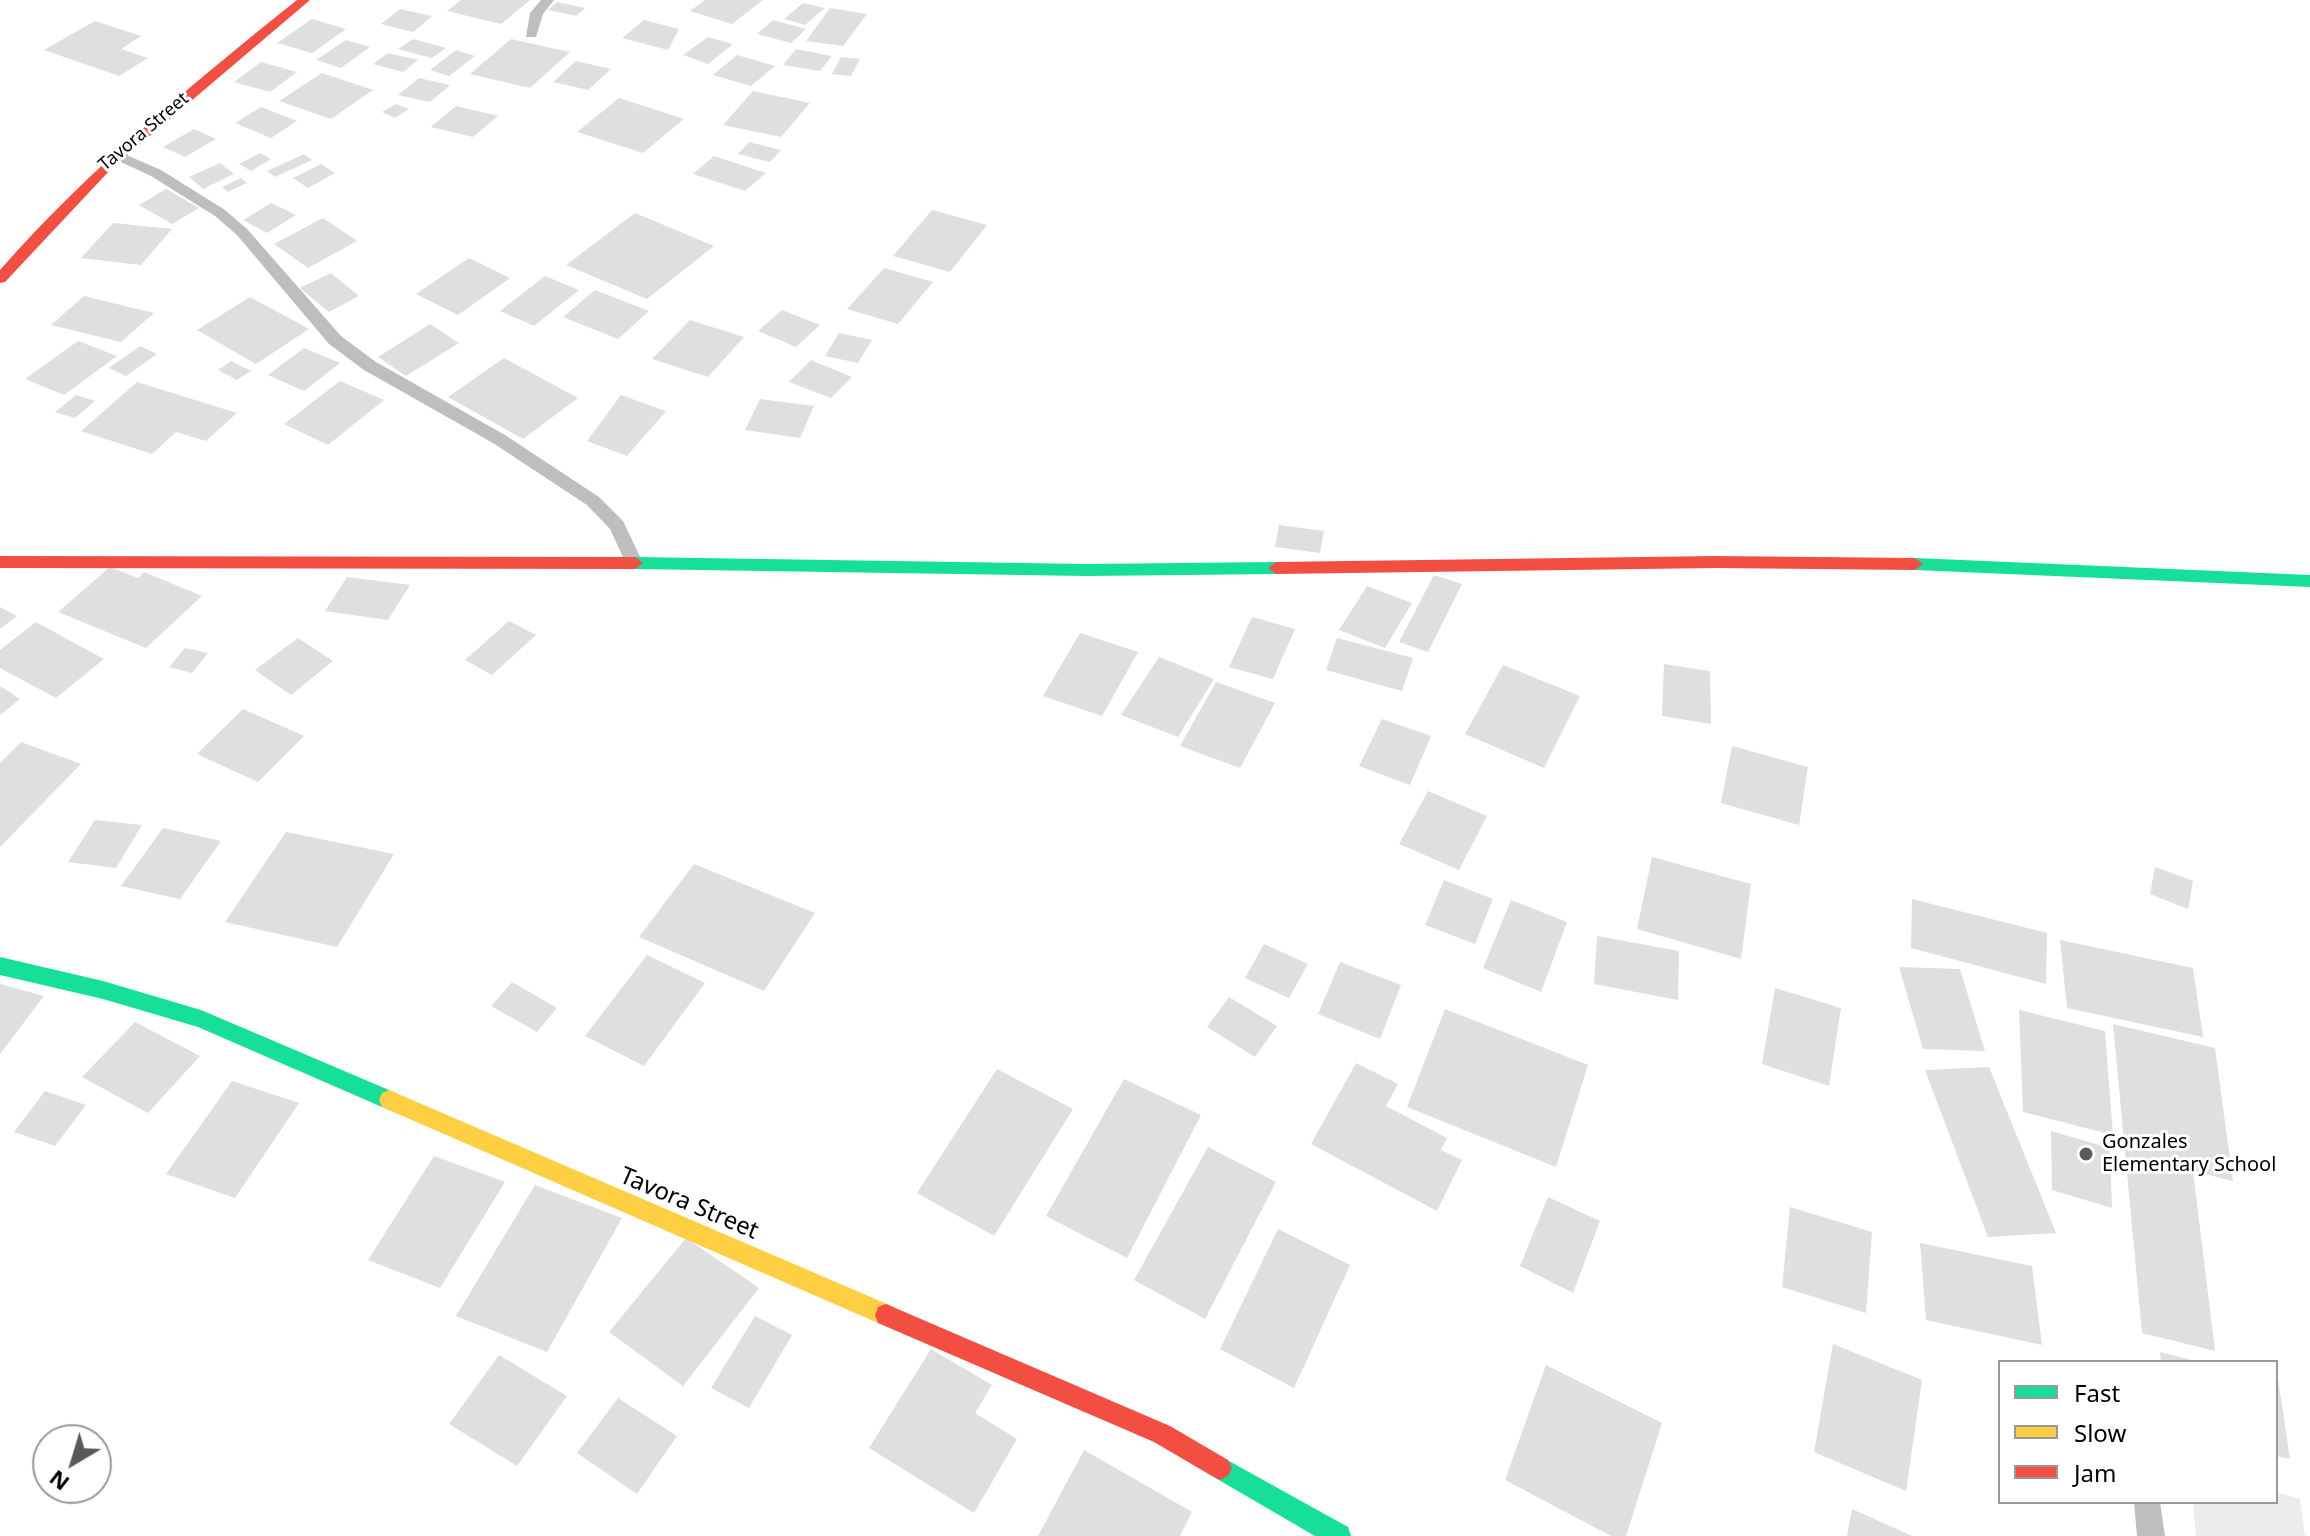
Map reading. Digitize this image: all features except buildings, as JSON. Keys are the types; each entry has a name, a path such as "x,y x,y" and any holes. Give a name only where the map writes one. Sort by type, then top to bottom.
{"street":[{"name":"Tavora Street","path":"0,279 37,231 115,154 304,0"},
{"path":"0,562 634,563 1087,570 1745,562 1942,564 2310,581"},
{"name":"Tavora Street","path":"0,966 103,990 216,1026 1162,1434 1339,1536"}],"lane":[{"path":"531,34 537,13 548,0"},
{"path":"115,154 156,173 220,213 242,232 335,340 370,366 499,439 593,501 617,526 634,563"},
{"path":"2147,1504 2151,1536"}],"shaded area":[{"path":"2278,1493 2300,1499 2305,1536 2196,1536 2193,1504 2278,1504"}],"traffic: fast":[{"path":"635,563 1087,570 1276,568"},
{"path":"1915,564 2310,581"},
{"path":"0,966 103,990 201,1019 389,1100"},
{"path":"1220,1468 1339,1536"}],"traffic: slow":[{"path":"389,1100 886,1315"}],"traffic: jam":[{"path":"0,279 70,202 145,132 304,0"},
{"path":"0,562 635,563"},
{"path":"1276,568 1715,562 1915,564"},
{"path":"886,1315 1162,1434 1220,1468"}],"place":[{"name":"Gonzales Elementary School","path":"2086,1154"}]}
